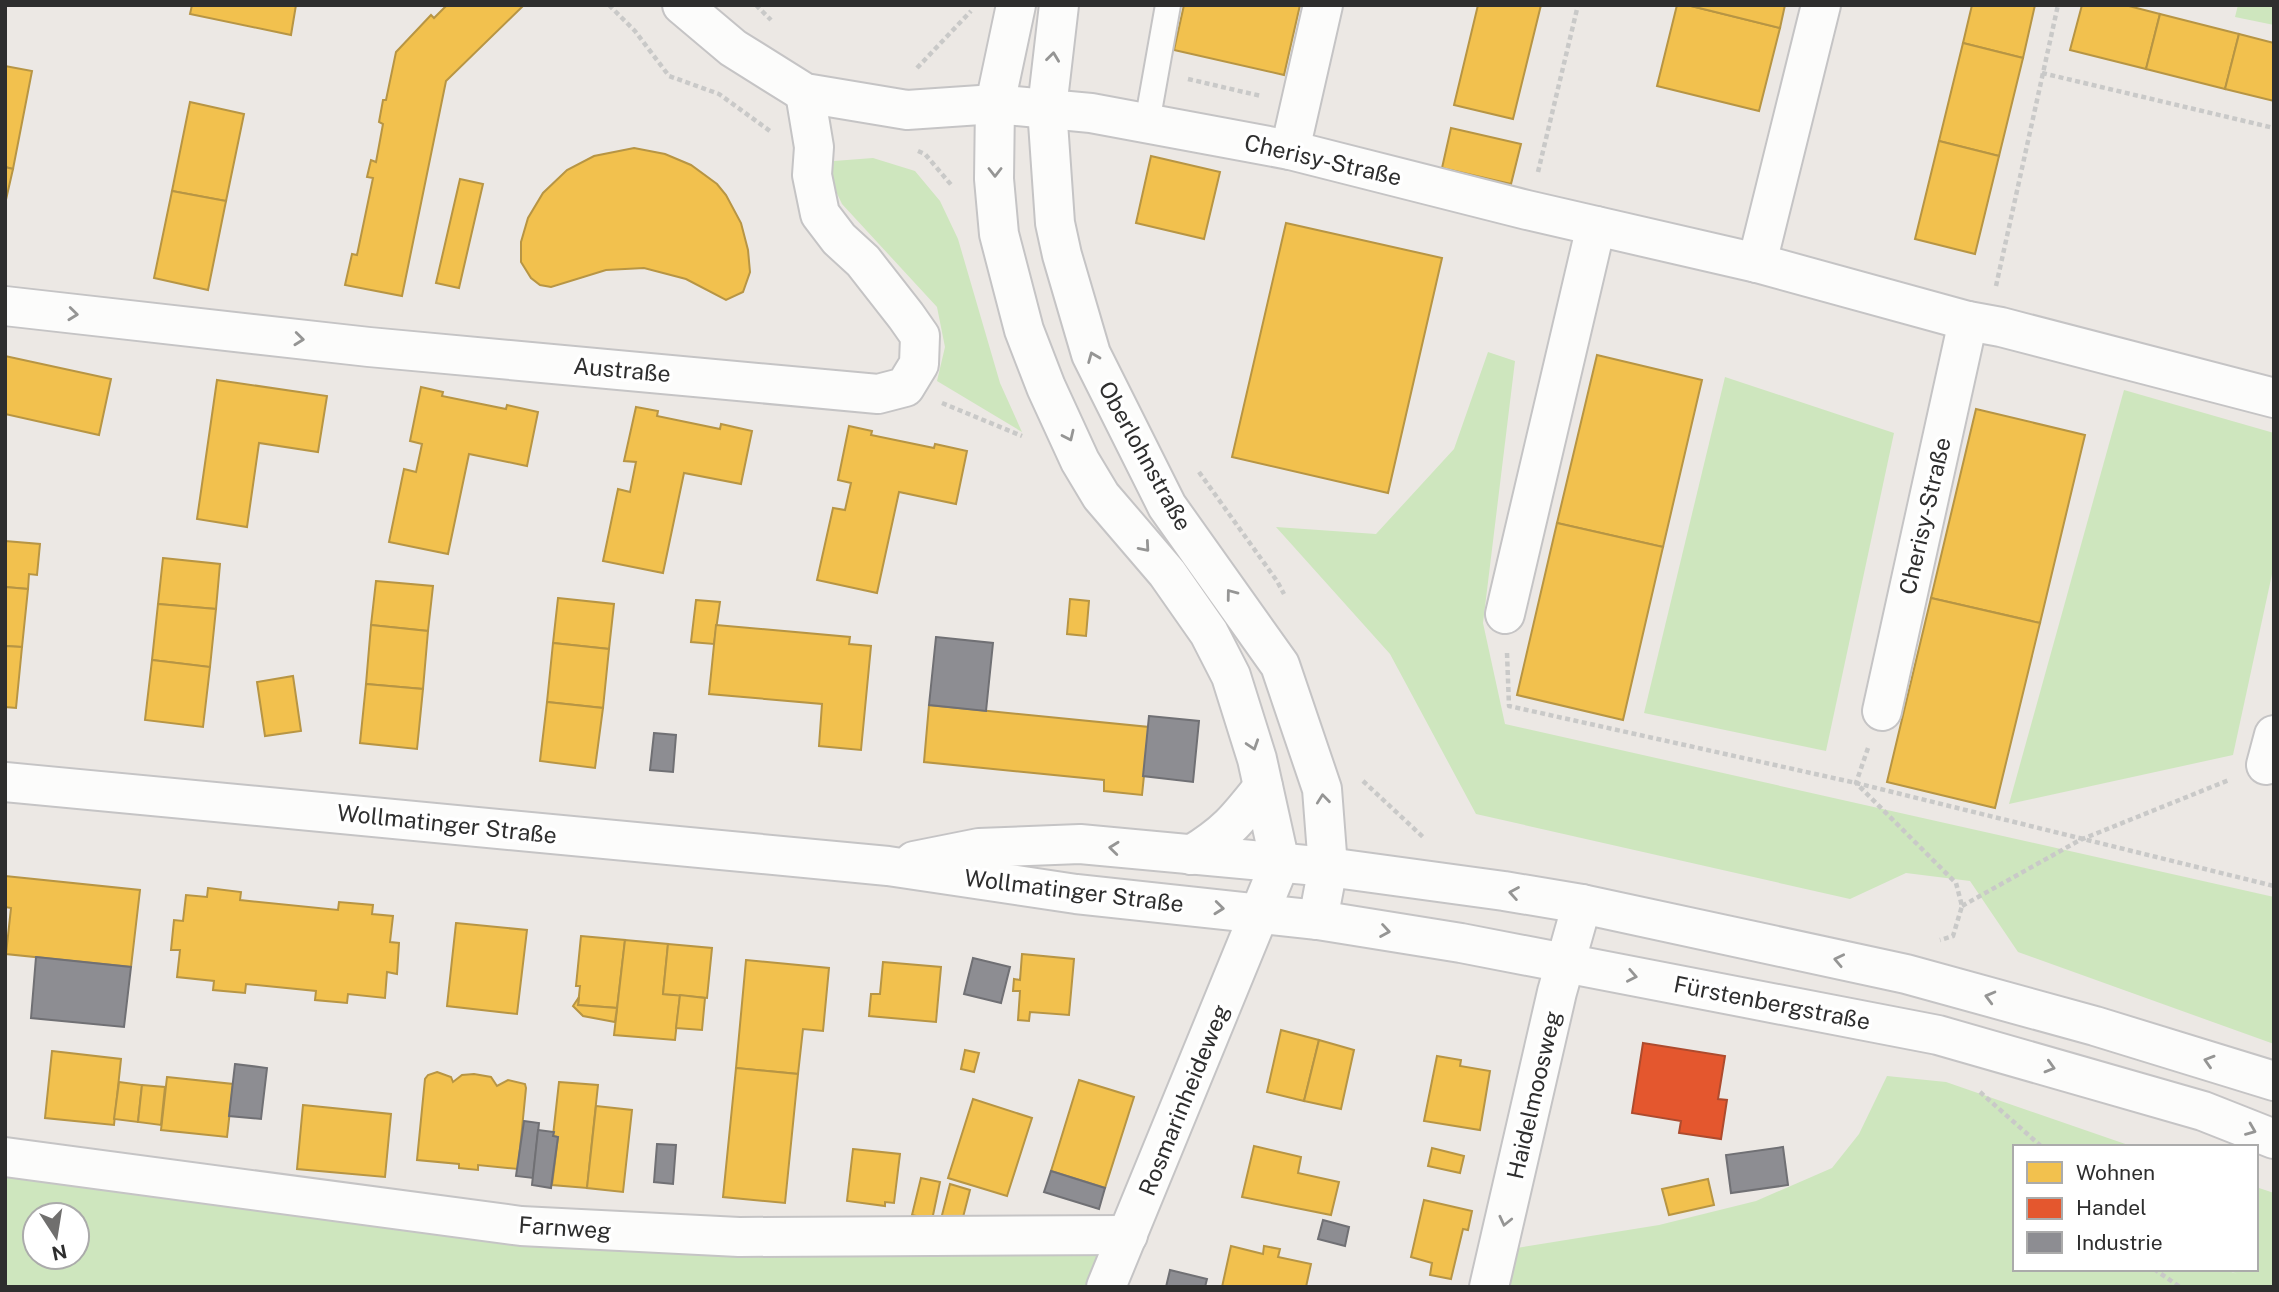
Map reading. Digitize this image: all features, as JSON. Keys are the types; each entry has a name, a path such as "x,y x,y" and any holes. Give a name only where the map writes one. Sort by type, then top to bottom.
{"street":[{"path":"682,5 733,48 805,93 814,147 812,175 820,214 839,239 863,261 920,336 919,364 905,387"},
{"name":"Oberlohnstraße","path":"1016,5 995,104 994,179 999,234 1024,330 1046,387 1080,461 1101,496 1167,573 1209,633 1231,676 1257,759 1280,863"},
{"name":"Oberlohnstraße","path":"1059,5 1047,108 1055,223 1062,255 1091,354 1167,506 1280,664 1322,789 1328,867 1318,920"},
{"path":"1290,150 1323,5"},
{"path":"1757,263 1821,5"},
{"name":"Cherisy-Straße","path":"805,93 907,110 995,104 1047,108 1114,116 1290,150 1527,210 1757,263 1978,323 2274,398"},
{"path":"1505,614 1596,226"},
{"name":"Austraße","path":"5,306 369,347 878,394 905,387"},
{"name":"Cherisy-Straße","path":"1881,711 1978,323"},
{"name":"Wollmatinger Straße","path":"5,782 888,866 1076,894 1260,912"},
{"path":"1191,855 1218,839 1234,824 1263,787"},
{"name":"Wollmatinger Straße","path":"888,866 979,848 1080,844 1280,863"},
{"path":"1260,912 1280,863 1426,879 1582,904 1906,974 2095,1026 2274,1081"},
{"name":"Haidelmoosweg","path":"1489,1287 1565,964 1582,904"},
{"name":"Fürstenbergstraße","path":"1260,912 1565,964 1938,1035 2203,1111 2274,1139"},
{"name":"Rosmarinheideweg","path":"1107,1287 1260,912"},
{"name":"Farnweg","path":"5,1157 522,1226 739,1237 1128,1235"}],"lane":[{"path":"1147,123 1168,5"}],"path":[{"path":"609,5 635,32 669,76 719,94 775,135 814,147"},
{"path":"913,72 976,5"},
{"path":"1527,210 1536,183 1578,5"},
{"path":"1978,323 2057,5"},
{"path":"1156,71 1300,105"},
{"path":"2042,73 2274,128"},
{"path":"916,150 925,154 957,192"},
{"path":"905,387 1080,461"},
{"path":"1198,470 1277,581 1289,605"},
{"path":"1505,614 1508,706 1856,783 2274,886"},
{"path":"1856,783 1881,711"},
{"path":"1962,906 2080,840 2270,750"},
{"path":"1856,783 1956,883 1962,906 1954,936"},
{"path":"1979,1091 2040,1145"},
{"path":"2157,1271 2180,1287"}],"green space":[{"path":"2238,5 2274,5 2274,25 2235,17"},
{"path":"873,158 915,171 940,201 958,239 1000,383 1022,432 937,381 945,347 937,307 842,204 831,181 834,161"},
{"path":"1488,352 1515,361 1483,623 1505,724 2274,897 2274,1044 2018,952 1970,881 1906,873 1850,899 1476,814 1390,654 1276,527 1376,534 1454,449"},
{"path":"1725,377 1894,433 1826,751 1644,713"},
{"path":"2124,390 2274,433 2274,565 2233,755 2009,804"},
{"path":"1887,1076 1946,1082 2128,1145 2013,1145 2013,1271 2229,1271 2237,1274 2230,1271 2258,1271 2258,1188 2274,1193 2274,1287 1489,1287 1498,1251 1659,1225 1756,1201 1832,1168 1859,1134"},
{"path":"5,1157 521,1226 1128,1235 1106,1287 5,1287"}],"building: Wohnen":[{"path":"192,5 296,5 291,35 190,14"},
{"path":"447,5 524,5 446,81 402,296 345,285 352,254 357,255 373,178 367,177 371,160 376,162 383,124 379,122 383,100 386,100 396,52 431,15 434,18"},
{"path":"1184,5 1300,5 1284,75 1174,50"},
{"path":"1478,5 1541,5 1513,119 1454,105"},
{"path":"1677,5 1687,5 1780,28 1759,111 1657,86"},
{"path":"1687,5 1785,5 1780,28"},
{"path":"1972,5 2035,5 2023,58 1963,43"},
{"path":"2082,5 2125,5 2160,14 2146,69 2070,50"},
{"path":"2160,14 2239,34 2225,89 2146,69"},
{"path":"2239,34 2274,43 2274,101 2225,89"},
{"path":"1963,43 2023,58 1999,156 1939,141"},
{"path":"5,66 32,71 13,169 5,167"},
{"path":"190,102 244,114 226,201 172,191"},
{"path":"1451,128 1521,144 1511,184 1442,168"},
{"path":"1939,141 1999,156 1975,254 1915,239"},
{"path":"634,148 665,154 691,165 717,184 726,195 741,223 748,250 750,272 743,292 726,300 686,279 644,268 606,270 551,287 540,285 531,278 521,262 521,242 528,218 543,193 567,170 594,156"},
{"path":"1151,156 1220,172 1204,239 1136,223"},
{"path":"5,167 13,169 5,204"},
{"path":"460,179 483,184 459,288 436,283"},
{"path":"172,191 226,201 208,290 154,278"},
{"path":"1286,223 1442,258 1388,493 1232,457"},
{"path":"1597,355 1702,380 1663,547 1557,523"},
{"path":"5,356 111,379 99,435 5,414"},
{"path":"217,380 327,396 318,452 259,443 247,527 197,519"},
{"path":"421,387 443,392 442,396 506,409 507,405 538,412 527,466 469,454 448,554 389,542 404,469 416,472 422,444 410,441"},
{"path":"636,407 658,411 657,416 720,429 721,424 752,431 741,484 684,473 663,573 603,561 618,489 630,492 636,462 624,461"},
{"path":"1976,409 2085,435 2040,623 1931,598"},
{"path":"849,426 872,431 871,435 934,448 935,444 967,451 956,504 899,492 877,593 817,580 833,508 845,510 851,483 838,480"},
{"path":"1557,523 1663,547 1623,720 1517,695"},
{"path":"5,541 40,544 37,575 29,574 28,589 5,587"},
{"path":"163,558 220,564 216,609 158,604"},
{"path":"376,581 433,586 428,631 371,625"},
{"path":"5,587 28,589 22,647 5,646"},
{"path":"558,598 614,604 609,649 553,643"},
{"path":"1931,598 2040,623 1995,808 1887,782"},
{"path":"1070,599 1089,601 1086,636 1067,634"},
{"path":"696,600 720,602 714,644 691,642"},
{"path":"158,604 216,609 210,667 152,660"},
{"path":"371,625 428,631 423,689 366,684"},
{"path":"716,625 850,637 849,644 871,646 861,750 819,746 822,704 709,694"},
{"path":"553,643 609,649 603,708 547,702"},
{"path":"5,646 22,647 16,708 5,707"},
{"path":"152,660 210,667 203,727 145,720"},
{"path":"293,676 301,731 265,736 257,682"},
{"path":"366,684 423,689 417,749 360,743"},
{"path":"547,702 603,708 595,768 540,761"},
{"path":"929,705 1149,727 1142,795 1104,791 1104,780 924,762"},
{"path":"5,876 140,890 131,967 6,954 11,908 5,907"},
{"path":"208,888 241,892 240,900 338,910 339,902 373,905 372,914 393,916 390,942 399,943 397,974 387,972 385,998 348,994 347,1003 315,1000 316,991 246,984 245,993 213,990 214,981 177,977 180,950 171,950 174,920 183,921 186,895 207,897"},
{"path":"456,923 527,930 517,1014 447,1006"},
{"path":"581,936 625,940 617,1008 578,1005 580,986 576,986"},
{"path":"625,940 668,944 663,994 680,995 675,1040 614,1035"},
{"path":"668,944 712,948 707,998 663,994"},
{"path":"1022,954 1074,959 1069,1015 1030,1012 1029,1021 1018,1020 1020,991 1013,991 1014,979 1020,980"},
{"path":"746,960 829,968 823,1031 803,1029 798,1074 736,1068"},
{"path":"883,962 941,967 936,1022 869,1016 871,994 880,994"},
{"path":"680,995 705,998 702,1030 676,1028"},
{"path":"579,997 578,1005 617,1008 615,1022 583,1016 573,1006"},
{"path":"1281,1030 1319,1040 1304,1101 1267,1092"},
{"path":"1319,1040 1354,1050 1341,1109 1304,1101"},
{"path":"965,1050 979,1053 974,1072 961,1069"},
{"path":"52,1051 121,1059 114,1125 45,1118"},
{"path":"1437,1056 1461,1060 1460,1066 1490,1071 1480,1130 1424,1121"},
{"path":"736,1068 798,1074 785,1203 723,1197"},
{"path":"437,1072 451,1077 453,1082 462,1075 474,1074 491,1077 497,1086 508,1080 525,1084 518,1169 478,1165 478,1170 459,1168 459,1164 417,1160 425,1079"},
{"path":"167,1077 233,1084 227,1137 161,1130"},
{"path":"1079,1080 1134,1097 1105,1188 1051,1171"},
{"path":"119,1082 142,1085 138,1122 114,1119"},
{"path":"559,1082 598,1085 587,1188 552,1185 558,1137 553,1136"},
{"path":"142,1085 165,1087 161,1125 138,1122"},
{"path":"973,1099 1032,1118 1007,1196 948,1178"},
{"path":"303,1105 391,1114 385,1177 297,1169"},
{"path":"596,1106 632,1110 623,1192 587,1188"},
{"path":"1254,1146 1301,1157 1298,1173 1339,1182 1331,1215 1242,1197"},
{"path":"1432,1148 1464,1156 1460,1173 1428,1166"},
{"path":"853,1149 900,1154 894,1203 885,1202 885,1206 847,1201"},
{"path":"921,1178 940,1182 932,1220 912,1215"},
{"path":"1708,1179 1714,1205 1669,1215 1662,1189"},
{"path":"950,1184 970,1190 961,1225 941,1219"},
{"path":"1424,1200 1472,1211 1468,1230 1463,1229 1451,1279 1430,1275 1432,1263 1411,1257"},
{"path":"1231,1246 1263,1254 1264,1246 1280,1249 1278,1257 1311,1264 1306,1287 1222,1287"}],"building: Handel":[{"path":"1643,1043 1725,1056 1718,1099 1727,1100 1721,1139 1679,1133 1681,1121 1632,1113"}],"building: Industrie":[{"path":"936,637 993,643 986,711 929,705"},
{"path":"1149,716 1199,721 1193,782 1143,776"},
{"path":"654,733 676,735 673,772 650,770"},
{"path":"36,957 131,967 124,1027 31,1018"},
{"path":"973,958 1010,967 1001,1003 964,994"},
{"path":"235,1064 267,1068 261,1119 229,1116"},
{"path":"524,1121 539,1123 533,1178 516,1176"},
{"path":"538,1130 554,1132 553,1136 558,1137 551,1188 532,1185"},
{"path":"657,1144 676,1145 673,1184 654,1182"},
{"path":"1783,1147 1788,1185 1731,1193 1726,1155"},
{"path":"1051,1171 1105,1188 1099,1209 1044,1192"},
{"path":"1323,1220 1349,1227 1345,1246 1318,1239"},
{"path":"1170,1270 1207,1279 1205,1287 1166,1287"}]}
